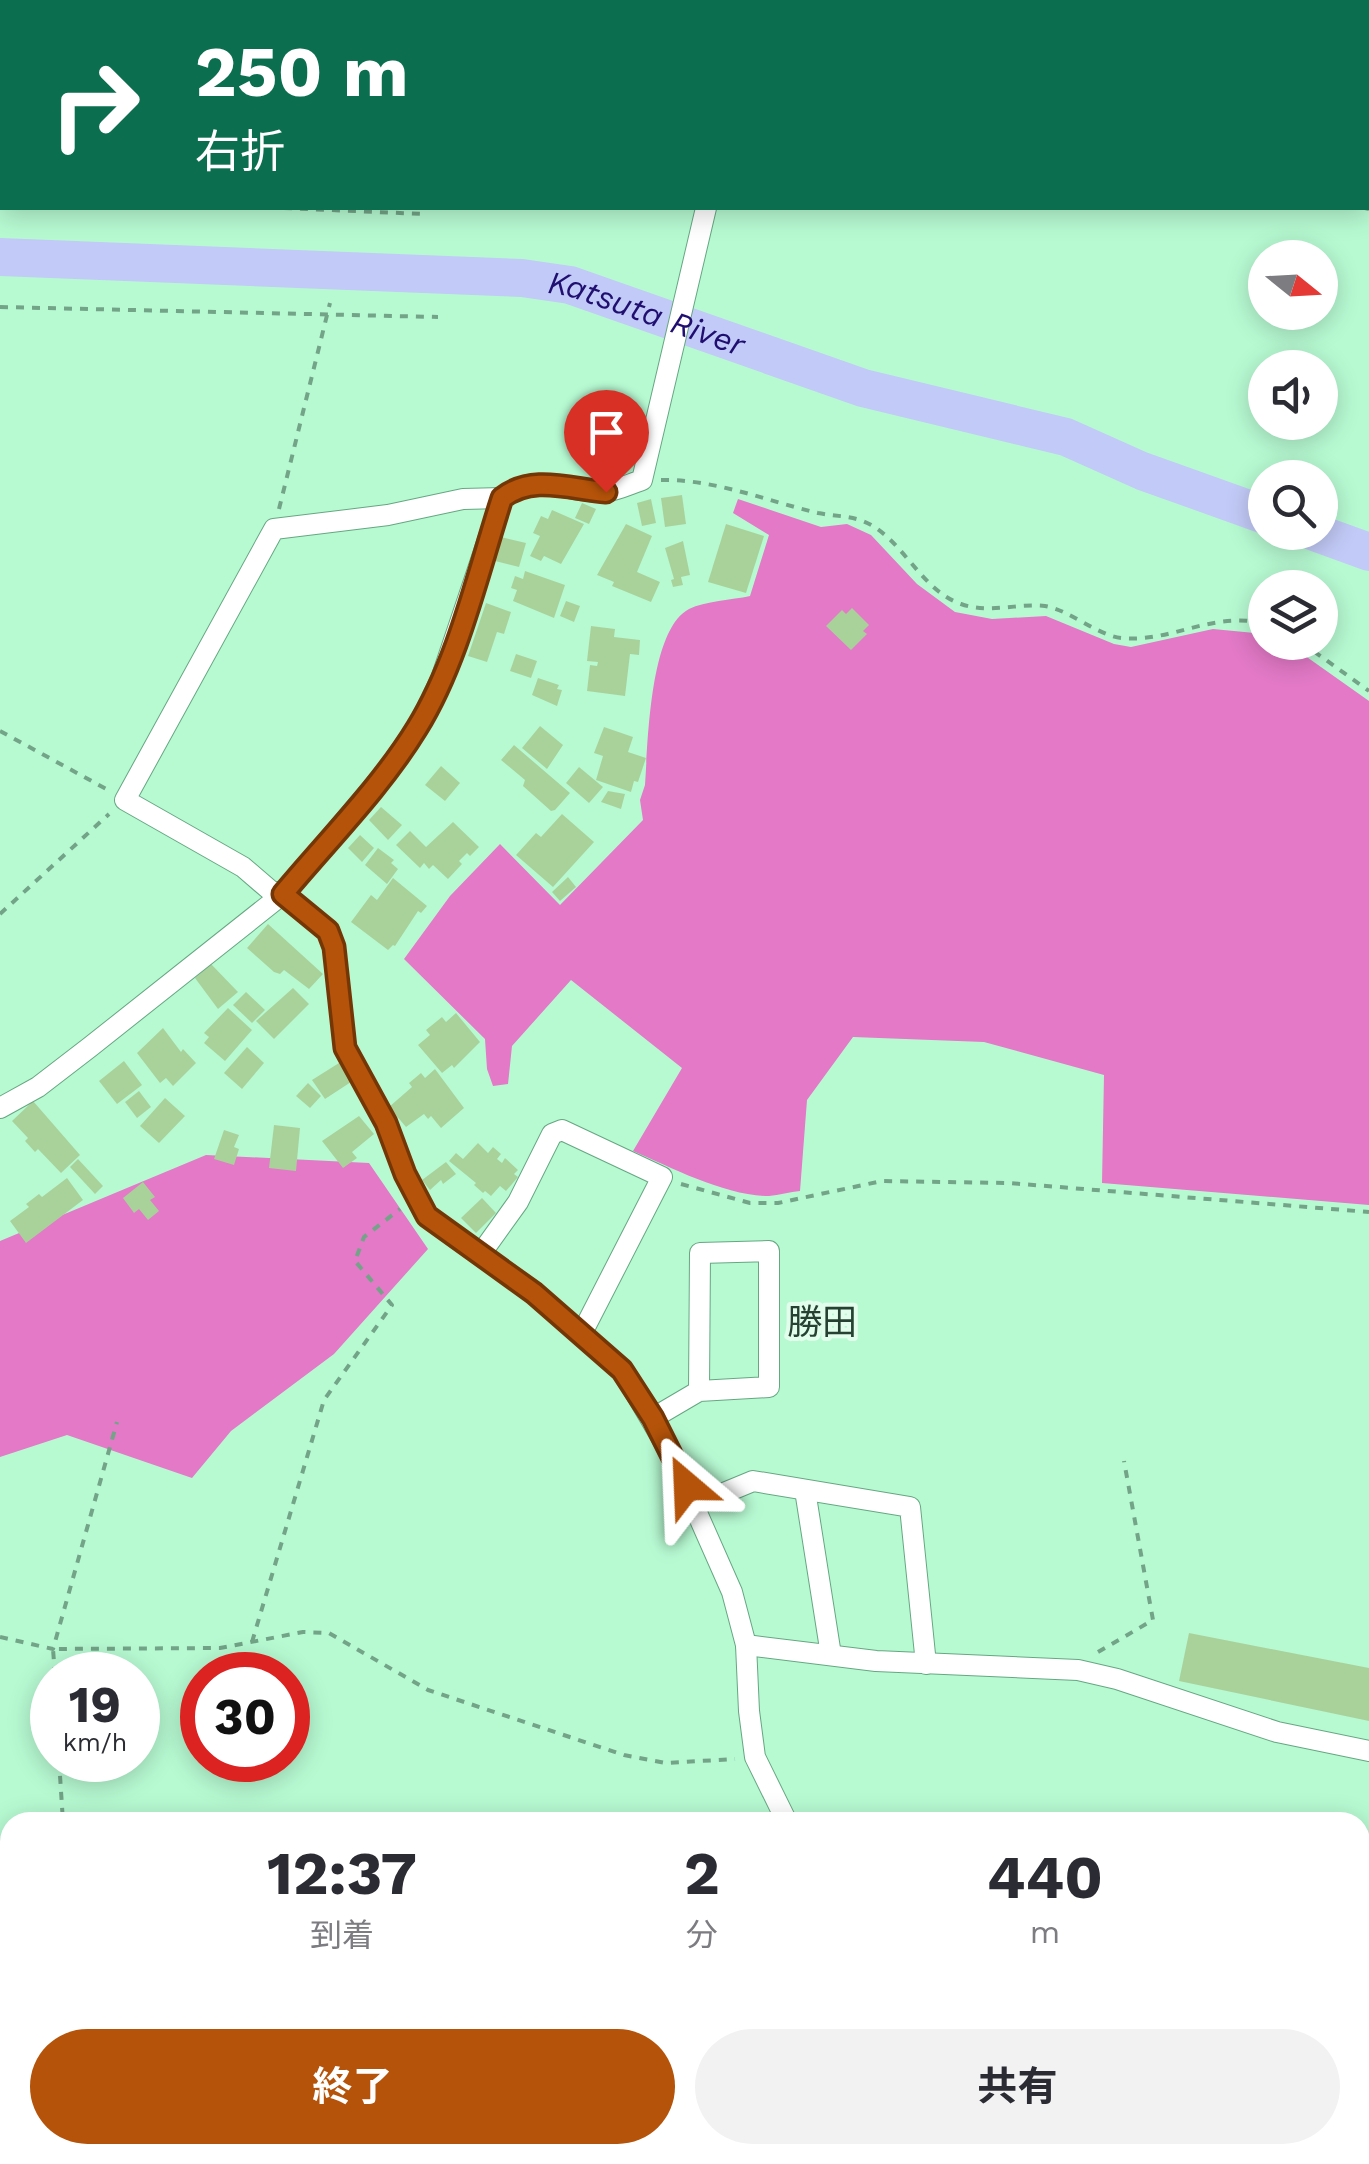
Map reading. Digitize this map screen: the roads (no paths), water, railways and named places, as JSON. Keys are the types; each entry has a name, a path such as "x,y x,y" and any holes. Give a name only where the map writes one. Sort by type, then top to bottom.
{"street":[{"path":"0,1108 38,1087 90,1048 283,894 389,768 418,726 460,626 502,498 517,486 538,483 606,492 642,480 705,210"},
{"path":"502,498 463,499 388,515 274,528 125,800 283,894 328,931 334,947 345,1048 386,1123 427,1216 534,1293 622,1370 653,1418 696,1505 732,1592 746,1644 748,1711 755,1757 782,1812"},
{"path":"480,1255 518,1202 552,1134 562,1130 662,1177 582,1333"},
{"path":"653,1418 699,1391 769,1387 769,1251 700,1253 699,1391"},
{"path":"696,1505 753,1481 910,1507 926,1664"},
{"path":"805,1490 831,1656"},
{"path":"746,1644 926,1664 1078,1670 1117,1679 1277,1732 1369,1751"}],"waterway":[{"name":"Katsuta River","path":"0,257 522,278 570,285 863,388 1066,437 1142,471 1248,509"},
{"name":"Katsuta River","path":"1338,541 1369,552"}],"district":[{"name":"勝田","path":"822,1322"}]}
